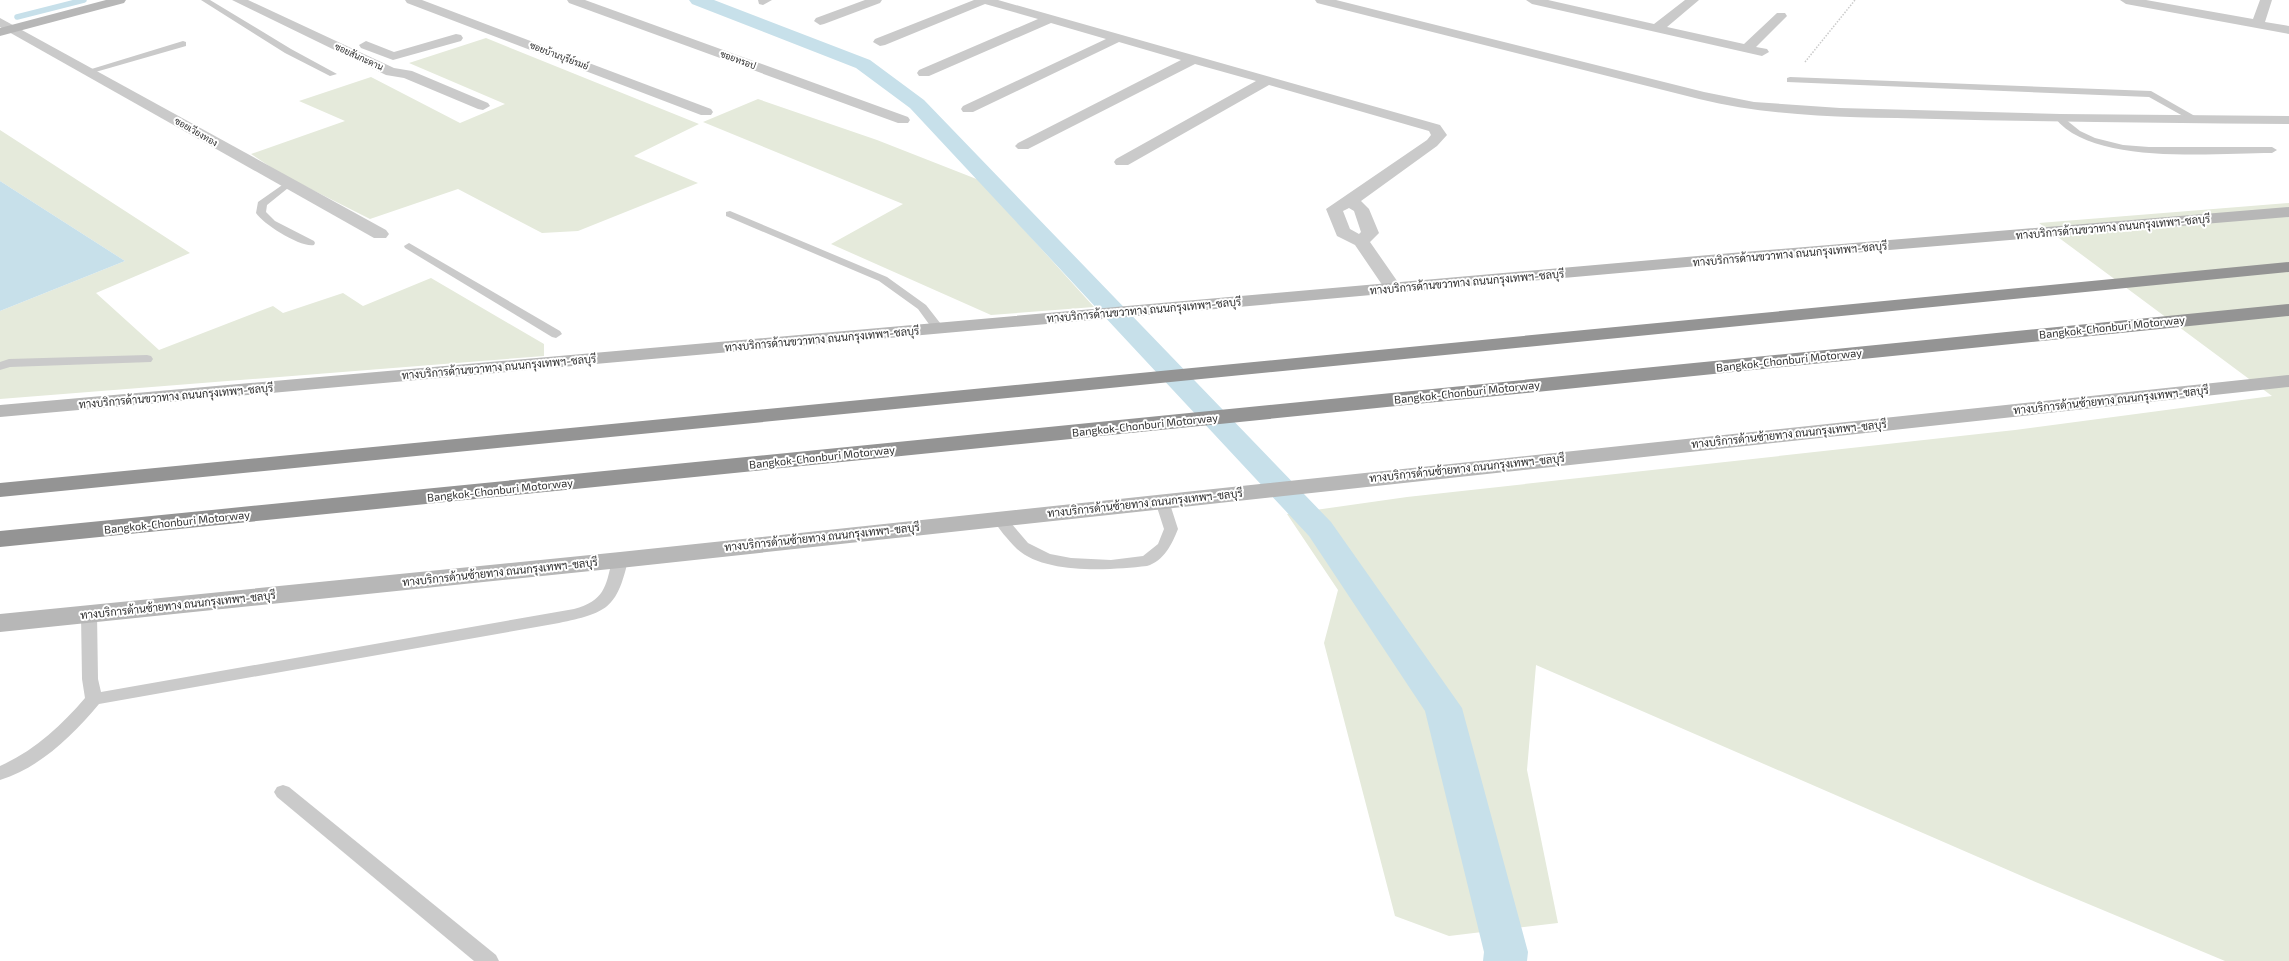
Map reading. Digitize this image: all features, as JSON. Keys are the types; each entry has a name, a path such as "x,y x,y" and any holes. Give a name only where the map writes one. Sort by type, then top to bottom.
{"highway":[{"path":"0,490 2289,267"},
{"name":"Bangkok-Chonburi Motorway","path":"0,539 2289,310"}],"main road":[{"path":"4,27 120,0"},
{"name":"ทางบริการด้านขวาทาง ถนนกรุงเทพฯ-ชลบุรี","path":"0,411 1393,288 2289,212"},
{"name":"ทางบริการด้านซ้ายทาง ถนนกรุงเทพฯ-ชลบุรี","path":"0,623 620,560 999,518 2281,382"}],"street":[{"name":"ซอยสันกะดาน","path":"238,0 391,72 407,74 483,106"},
{"path":"264,0 348,38 393,56 456,38"},
{"name":"ซอยบ้านบุรีย์รมย์","path":"411,0 706,112"},
{"name":"ซอยทรอป","path":"573,0 903,120"},
{"path":"820,21 876,0"},
{"path":"880,42 984,0 1435,128 1439,135 1432,143 1350,201 1334,209 1343,232 1361,241 1393,288"},
{"path":"1322,0 1704,96 1754,106 1840,112 2060,118 2289,120"},
{"path":"1532,0 1762,52"},
{"path":"1569,8 1582,0"},
{"path":"1657,28 1693,0"},
{"path":"2126,0 2150,2 2257,25 2289,30"},
{"path":"2257,25 2266,0"},
{"path":"1747,48 1781,16"},
{"path":"924,73 1049,19"},
{"name":"ซอยเวียงทอง","path":"4,27 89,71 288,184 380,234"},
{"path":"968,109 1118,38"},
{"path":"1024,146 1192,60"},
{"path":"1122,162 1267,81"},
{"path":"1350,201 1361,209 1370,233 1361,241"}],"lane":[{"path":"205,0 288,51 332,74"},
{"path":"89,71 183,44"},
{"path":"1790,80 2151,94 2195,119"},
{"path":"2060,118 2078,133 2092,140 2123,148 2149,150 2272,150"},
{"path":"288,184 262,204 261,213 271,224 310,243"},
{"path":"730,214 883,279 922,307 938,328"},
{"path":"410,246 556,334"},
{"path":"0,366 9,363 147,359"},
{"path":"999,518 1023,546 1046,558 1071,562 1111,565 1147,561 1164,546 1172,529 1162,501"},
{"path":"0,773 24,763 70,727 94,699 559,618 588,611 605,601 615,586 620,560"},
{"path":"89,614 90,679 94,699"},
{"path":"283,792 490,961"}],"path":[{"path":"1790,80 1855,0"}],"shaded area":[{"path":"486,38 699,124 634,156 698,183 578,231 542,233 458,189 370,219 281,174 251,154 345,121 299,101 371,77 460,123 505,104 409,63"},
{"path":"758,99 877,140 979,180 1094,307 991,315 831,244 903,204 703,122"},
{"path":"0,130 190,253 96,293 159,350 273,306 283,313 343,293 363,306 431,278 544,344 544,356 0,399 0,311 125,261 0,181"},
{"path":"2289,203 2289,961 2225,961 2031,880 1536,665 1527,770 1558,923 1449,936 1395,916 1324,643 1338,590 1287,514 1407,497 2015,430 2272,396 2039,223"}],"water":[{"path":"0,181 125,261 0,311"}],"waterway":[{"path":"17,17 84,0"},
{"path":"698,0 863,64 917,104 1320,529 1443,708 1506,952 1505,961"}]}
